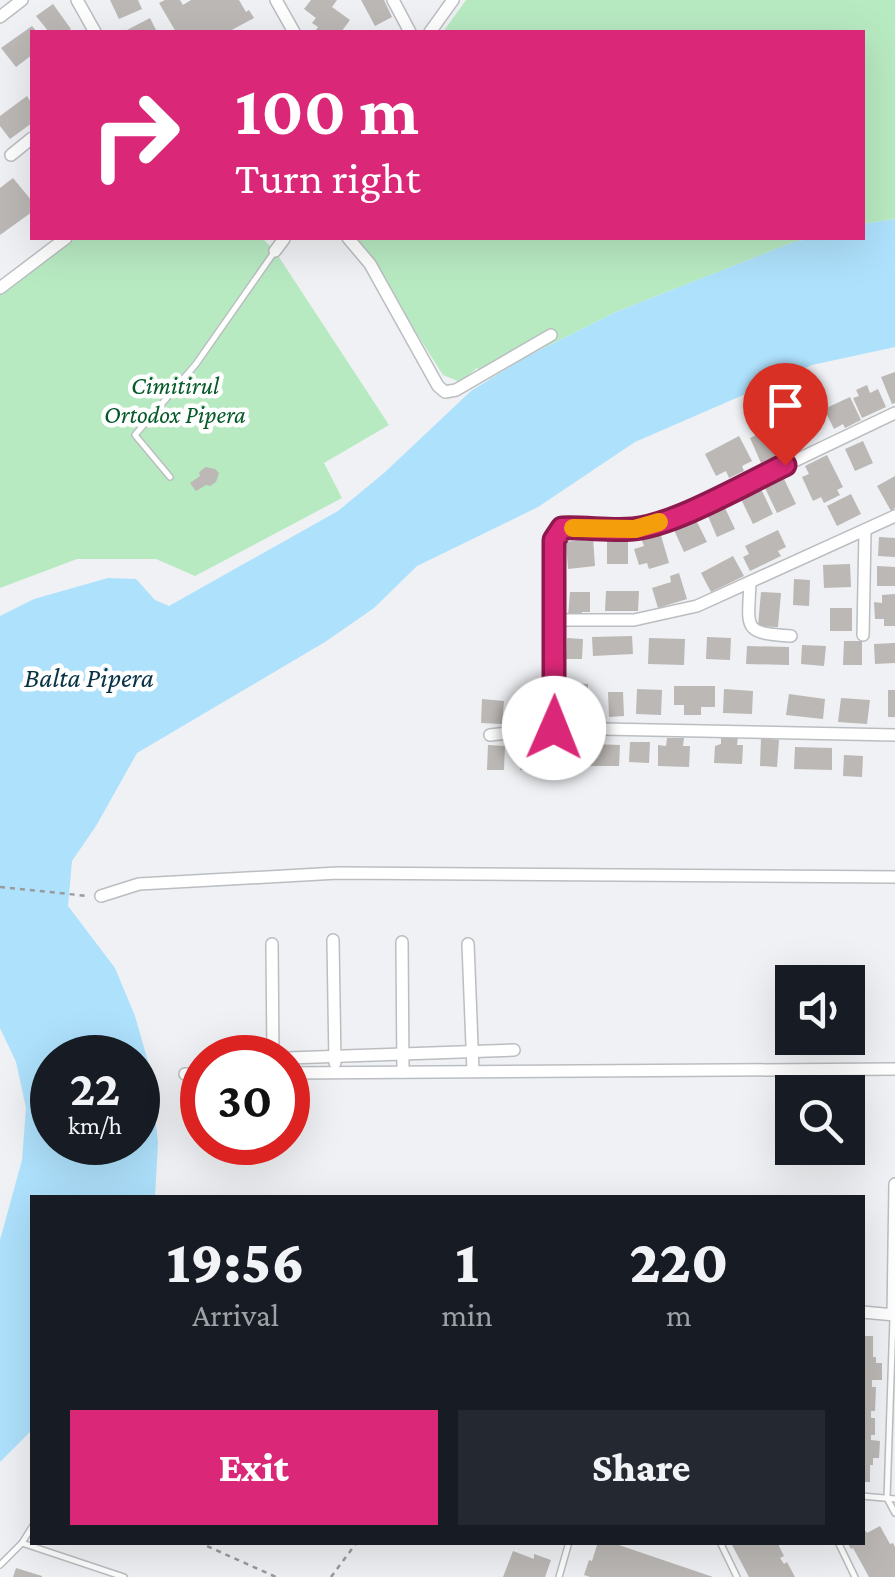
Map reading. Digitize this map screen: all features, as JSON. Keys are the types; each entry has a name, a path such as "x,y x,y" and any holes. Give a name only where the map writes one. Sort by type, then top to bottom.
{"street":[{"path":"0,16 22,0"},
{"path":"77,0 94,30"},
{"path":"276,0 293,30"},
{"path":"392,0 409,30"},
{"path":"431,30 453,0"},
{"path":"10,155 30,140"},
{"path":"0,288 63,240"},
{"path":"275,251 283,240"},
{"path":"350,240 370,264 438,386 445,392 456,390 551,334"},
{"path":"554,728 554,540 562,528 635,529 668,520 895,413"},
{"path":"555,620 634,620 696,606 895,516"},
{"path":"863,635 864,531"},
{"path":"750,583 748,623 753,630 791,636"},
{"path":"490,734 554,728 895,735"},
{"path":"101,896 138,884 338,874 895,877"},
{"path":"333,940 335,1072"},
{"path":"402,942 404,1072"},
{"path":"272,944 272,1035"},
{"path":"468,944 473,1072"},
{"path":"310,1058 514,1050"},
{"path":"310,1073 895,1069"},
{"path":"865,1312 894,1315 895,1184"}],"lane":[{"path":"170,477 135,435 196,364 275,251"},
{"path":"894,1315 891,1498 895,1514"},
{"path":"865,1496 891,1498"},
{"path":"0,1565 30,1530"},
{"path":"22,1543 124,1577"},
{"path":"559,1577 569,1545"},
{"path":"721,1545 737,1577"},
{"path":"839,1545 855,1577"}],"path":[{"path":"0,887 101,896"},
{"path":"205,1545 276,1577"},
{"path":"331,1577 356,1545"}],"green space":[{"path":"466,0 895,0 895,219 865,224 865,30 444,30"},
{"name":"Cimitirul Ortodox Pipera","path":"71,240 264,240 389,425 324,463 342,498 195,576 156,559 77,559 0,588 0,295"},
{"path":"357,240 803,240 616,312 489,379 477,368 460,382 443,375"}],"water":[{"name":"Balta Pipera","path":"895,219 895,347 812,365 635,442 538,507 417,566 374,608 325,642 137,753 72,861 68,906 115,968 140,1035 30,1035 30,1165 157,1165 155,1195 30,1195 30,1432 0,1462 0,1240 22,1160 26,1108 16,1062 0,1028 0,616 34,599 108,578 136,579 155,600 169,606 338,511 471,391 524,358 616,312 794,242 865,240 865,224"}],"building":[{"path":"110,0 138,0 142,9 119,19"},
{"path":"239,0 254,18 232,30 175,30 159,3"},
{"path":"311,0 337,0 332,7 350,20 342,30 316,30 318,27 312,23 316,18 304,9"},
{"path":"361,0 384,0 392,17 375,26"},
{"path":"53,4 71,29 47,30 36,16"},
{"path":"150,18 156,30 127,30"},
{"path":"32,26 35,30 30,30 30,56 16,67 1,48"},
{"path":"27,96 30,101 30,124 10,139 0,126 0,116"},
{"path":"13,178 30,199 30,213 0,235 0,188"},
{"path":"895,372 895,403 892,404 881,377"},
{"path":"867,385 870,393 878,389 886,407 862,418 853,398 859,396 856,390"},
{"path":"850,397 861,420 834,429 824,409"},
{"path":"791,418 805,443 791,450 778,426"},
{"path":"765,431 780,454 761,463 750,438"},
{"path":"739,436 752,461 742,466 744,471 729,478 726,471 716,476 705,454"},
{"path":"863,441 873,463 855,471 845,449"},
{"path":"827,455 843,487 837,490 840,495 824,503 821,497 813,501 802,477 809,474 805,466"},
{"path":"206,467 219,473 216,482 196,491 190,483"},
{"path":"895,476 895,508 891,511 877,486"},
{"path":"784,479 796,504 777,513 765,488"},
{"path":"761,489 773,514 753,524 741,499"},
{"path":"851,494 861,514 837,526 827,506"},
{"path":"724,506 735,529 717,537 707,514"},
{"path":"696,520 707,542 684,552 674,530"},
{"path":"778,530 786,547 778,551 781,556 750,571 743,557 749,554 745,546"},
{"path":"660,532 669,563 649,569 647,563 639,565 634,549 644,546 641,538"},
{"path":"879,537 895,538 895,557 878,556"},
{"path":"593,538 595,566 568,569 566,542"},
{"path":"607,539 628,539 628,564 607,564"},
{"path":"733,556 744,576 711,592 701,573"},
{"path":"850,564 851,587 824,588 823,565"},
{"path":"877,566 895,567 895,586 877,586"},
{"path":"679,573 687,599 658,608 652,588 671,582 670,576"},
{"path":"794,579 810,580 809,606 793,605"},
{"path":"606,591 639,591 638,611 605,611"},
{"path":"570,592 590,592 590,612 582,612 582,617 568,617"},
{"path":"761,592 781,593 778,627 758,626"},
{"path":"895,594 895,626 884,626 884,619 875,619 874,602 882,603 882,595"},
{"path":"830,608 852,608 852,631 830,631"},
{"path":"632,636 633,654 593,656 592,637"},
{"path":"707,637 731,638 730,660 706,659"},
{"path":"567,638 583,639 582,659 566,659"},
{"path":"649,638 685,639 684,665 648,664"},
{"path":"844,641 862,641 862,665 843,665"},
{"path":"895,643 895,663 875,664 874,644"},
{"path":"802,645 826,646 824,666 801,664"},
{"path":"747,646 789,647 789,665 746,664"},
{"path":"566,683 588,684 587,720 565,719"},
{"path":"674,686 715,686 715,707 701,707 701,715 684,715 684,705 674,705"},
{"path":"637,689 662,690 661,715 636,714"},
{"path":"724,689 753,691 752,714 723,713"},
{"path":"888,690 895,690 895,717 888,717"},
{"path":"608,692 623,692 624,716 609,717"},
{"path":"789,694 825,699 823,719 786,715"},
{"path":"518,697 538,697 538,722 518,721"},
{"path":"841,698 870,700 867,724 838,722"},
{"path":"482,699 504,701 502,724 481,723"},
{"path":"721,737 738,737 737,745 743,745 742,764 714,763 715,746 721,744"},
{"path":"667,738 684,738 683,746 690,746 689,767 658,766 658,745 666,746"},
{"path":"761,738 779,740 777,767 760,766"},
{"path":"630,742 650,742 649,763 629,762"},
{"path":"590,744 620,745 619,766 589,766"},
{"path":"488,745 505,746 504,770 487,770"},
{"path":"554,746 580,746 580,774 567,774 567,766 554,766"},
{"path":"521,747 545,747 544,771 520,770"},
{"path":"795,747 832,748 832,770 794,769"},
{"path":"844,755 863,756 862,777 843,776"},
{"path":"865,1336 873,1336 873,1357 876,1363 882,1363 882,1380 872,1380 872,1387 876,1387 875,1411 871,1411 875,1435 871,1435 871,1440 880,1441 879,1458 873,1458 870,1465 870,1482 865,1482"},
{"path":"880,1526 893,1543 895,1577 869,1577 851,1549 849,1545 865,1545 867,1533"},
{"path":"597,1545 619,1545 713,1577 584,1575 589,1560 592,1561"},
{"path":"732,1545 778,1545 784,1556 780,1558 784,1564 787,1562 795,1577 749,1577"},
{"path":"513,1551 551,1560 545,1577 503,1577"},
{"path":"16,1568 42,1576 42,1577 13,1577"}],"slow traffic":[{"path":"573,528 635,529 659,522"}],"route":[{"path":"554,728 554,540 562,528 635,529 679,516 785,465"}]}
